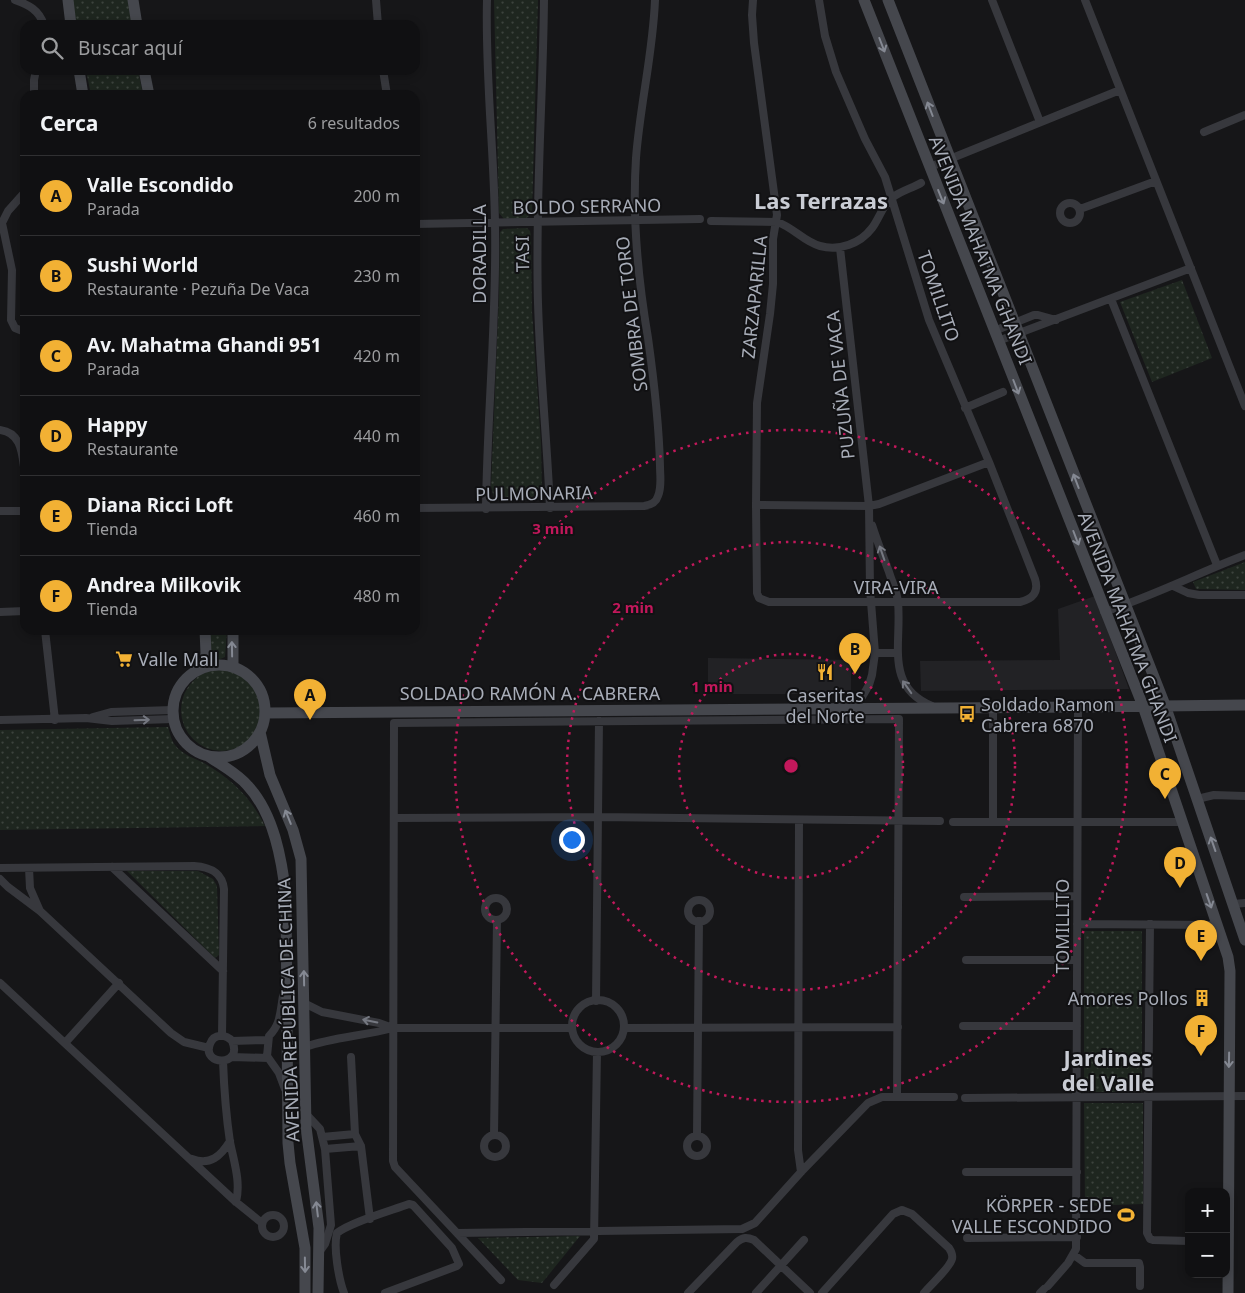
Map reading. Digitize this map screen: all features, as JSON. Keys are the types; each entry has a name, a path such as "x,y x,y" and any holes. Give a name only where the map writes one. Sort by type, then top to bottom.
{"main road":[{"path":"68,0 70,20"},
{"path":"133,0 136,20"},
{"name":"AVENIDA MAHATMA GHANDI","path":"864,0 1142,706 1218,925 1230,966 1227,1233"},
{"name":"AVENIDA MAHATMA GHANDI","path":"888,0 1165,705 1245,940"},
{"path":"80,75 82,90"},
{"path":"145,75 148,90"},
{"path":"204,668 205,635"},
{"path":"233,635 233,667"},
{"path":"218,665 233,667 244,672 256,685 264,701 265,713 260,732 253,742 243,750 232,755 208,756 195,751 177,732 172,714 175,696 181,684 191,674 204,668 218,665"},
{"name":"SOLDADO RAMÓN A. CABRERA","path":"265,713 993,708 1245,704"},
{"name":"AVENIDA REPÚBLICA DE CHINA","path":"260,732 270,775 294,830 301,859 306,1114 319,1228 318,1293"},
{"name":"AVENIDA REPÚBLICA DE CHINA","path":"208,756 249,786 267,817 278,849 285,888 287,1097 290,1162 305,1248 304,1293"},
{"name":"AVENIDA MAHATMA GHANDI","path":"1228,1278 1228,1293"}],"street":[{"path":"15,0 34,9 42,20"},
{"path":"376,0 378,20"},
{"name":"DORADILLA","path":"486,509 495,270 487,0"},
{"name":"TASI","path":"544,0 537,222 538,304 550,508"},
{"name":"SOMBRA DE TORO","path":"653,504 658,498 660,490 660,446 654,381 639,287 635,220 636,158 652,38 655,0"},
{"name":"ZARZAPARILLA","path":"753,0 754,43 777,208 777,222 773,239 773,284 770,314 758,390 756,588 759,598"},
{"name":"TOMILLITO","path":"819,0 826,36 838,78 893,197 924,306 1035,579 1037,587 1032,598"},
{"path":"992,0 1040,122"},
{"path":"1085,0 1245,406"},
{"path":"34,90 36,75"},
{"path":"384,75 385,90"},
{"path":"930,167 1120,90"},
{"path":"1204,132 1245,115"},
{"path":"1080,209 1156,180"},
{"path":"711,221 777,222 785,224 819,246 840,248 847,246 866,234 893,197 921,183"},
{"path":"20,198 8,211 2,223 12,270 11,320 15,328 20,330"},
{"name":"BOLDO SERRANO","path":"420,224 700,219"},
{"name":"PUZUÑA DE VACA","path":"840,248 870,520"},
{"path":"1016,328 1056,320 1191,268"},
{"path":"1111,299 1217,565"},
{"path":"996,336 1016,328 1038,315 1056,320"},
{"path":"965,408 1003,392"},
{"path":"0,430 11,433 20,444"},
{"path":"756,505 869,506 879,504 989,462"},
{"name":"PULMONARIA","path":"420,508 550,508 644,506 653,504"},
{"path":"0,511 20,510"},
{"path":"848,709 862,696 869,685 875,653 870,602 870,520"},
{"path":"870,520 898,603 900,675 904,684 920,701 936,708"},
{"path":"1104,612 1173,586 1217,565 1245,555"},
{"path":"1173,586 1188,593 1199,595 1245,595"},
{"name":"VIRA-VIRA","path":"759,598 769,602 898,603 1020,602 1032,598"},
{"path":"0,612 20,611"},
{"path":"46,635 55,720"},
{"path":"875,653 898,652"},
{"name":"TOMILLITO","path":"1074,1256 1077,1237 1078,1098 1076,960 1078,707"},
{"path":"993,708 993,822"},
{"path":"0,720 86,718 111,712 172,714"},
{"path":"86,718 112,721 172,714"},
{"path":"501,1280 395,1167 393,1161 394,724 899,719 897,1097"},
{"path":"596,1001 600,721"},
{"path":"1197,798 1214,795 1245,796"},
{"path":"394,818 598,817 940,821"},
{"path":"799,820 798,1150 801,1172"},
{"path":"953,822 1182,822"},
{"path":"0,868 201,866 218,873 223,881 224,889 222,1036"},
{"path":"112,867 223,971"},
{"path":"29,868 30,888 40,910"},
{"path":"0,879 8,888 40,910 171,1033 184,1042 209,1048"},
{"path":"964,897 1077,896"},
{"path":"1233,904 1245,902"},
{"path":"494,1135 497,920"},
{"path":"697,1135 699,921"},
{"path":"1077,924 1218,925"},
{"path":"1150,924 1148,1236 1153,1240 1185,1241"},
{"path":"966,960 1076,960"},
{"path":"287,966 279,1023 267,1040 268,1058 279,1073 287,1097"},
{"path":"0,983 186,1157 262,1223"},
{"path":"65,1043 119,983"},
{"path":"596,1001 604,1001 618,1009 622,1016 624,1028 620,1040 607,1051 597,1052 584,1048 578,1043 572,1028 573,1020 581,1006 588,1002 596,1001"},
{"path":"304,1003 322,1012 379,1022 393,1028"},
{"path":"963,1026 1076,1026"},
{"path":"305,1047 326,1040 393,1028 572,1028"},
{"path":"624,1028 898,1028"},
{"path":"267,1040 232,1041 222,1036 214,1038 209,1048 215,1059 268,1058"},
{"path":"232,1041 234,1049 227,1059 224,1083 230,1141 238,1185 236,1202"},
{"path":"554,1286 594,1239 597,1052"},
{"path":"351,1057 355,1134 361,1146 370,1219"},
{"path":"965,1098 1245,1096"},
{"path":"457,1233 742,1229 755,1223 868,1103 882,1097 954,1097"},
{"path":"306,1114 320,1129 325,1149 331,1225 325,1244 320,1251"},
{"path":"322,1137 355,1134"},
{"path":"186,1157 200,1162 208,1162 219,1156 230,1141"},
{"path":"325,1149 361,1146"},
{"path":"966,1172 1077,1172"},
{"path":"344,1293 340,1282 336,1243 337,1233 409,1204 413,1205 452,1248 459,1264 385,1293"},
{"path":"822,1293 893,1214 902,1210 912,1214 952,1252 949,1265 924,1293"},
{"path":"688,1293 737,1242 742,1238 748,1237 754,1240 810,1293"},
{"path":"966,1238 1077,1237"},
{"path":"756,1293 804,1240"},
{"path":"1044,1289 1074,1256 1085,1263 1138,1263 1140,1267 1140,1286"}],"shaded area":[{"path":"72,0 128,0 131,20 74,20"},
{"path":"494,0 538,0 532,213 526,218 519,219 504,219 499,213"},
{"path":"87,75 139,75 142,90 90,90"},
{"path":"527,228 531,236 532,312 541,443 542,491 537,500 499,500 494,498 491,486 500,232 503,229"},
{"path":"1182,280 1212,358 1152,382 1120,302"},
{"path":"1245,562 1245,590 1196,589 1193,582"},
{"path":"1095,596 1129,689 921,691 920,661 1060,660 1058,609"},
{"path":"209,635 227,635 225,657 218,660 212,658"},
{"path":"708,658 851,660 851,694 708,694"},
{"path":"214,669 230,669 245,676 256,687 263,702 260,726 251,739 230,751 214,751 199,744 188,733 181,718 181,702 188,687 199,676"},
{"path":"168,727 175,745 185,754 214,769 240,790 254,807 265,826 0,830 0,730"},
{"path":"127,871 198,871 213,879 217,886 219,955 215,958"},
{"path":"1084,931 1142,931 1142,1092 1084,1092"},
{"path":"1084,1103 1143,1103 1143,1204 1085,1206"},
{"path":"580,1236 542,1283 518,1280 478,1238"}],"place":[{"name":"Valle Mall","path":"124,659"},
{"name":"Caseritas del Norte","path":"825,672"},
{"name":"Sushi World","path":"855,674"},
{"name":"Soldado Ramon Cabrera 6870","path":"967,714"},
{"name":"Valle Escondido","path":"310,720"},
{"name":"Av. Mahatma Ghandi 951","path":"1165,799"},
{"name":"Happy","path":"1180,888"},
{"name":"Diana Ricci Loft","path":"1201,961"},
{"name":"Amores Pollos","path":"1202,998"},
{"name":"Andrea Milkovik","path":"1201,1056"},
{"name":"KÖRPER - SEDE VALLE ESCONDIDO","path":"1126,1215"}],"district":[{"name":"Las Terrazas","path":"821,200"},
{"name":"Jardines del Valle","path":"1108,1070"}]}
